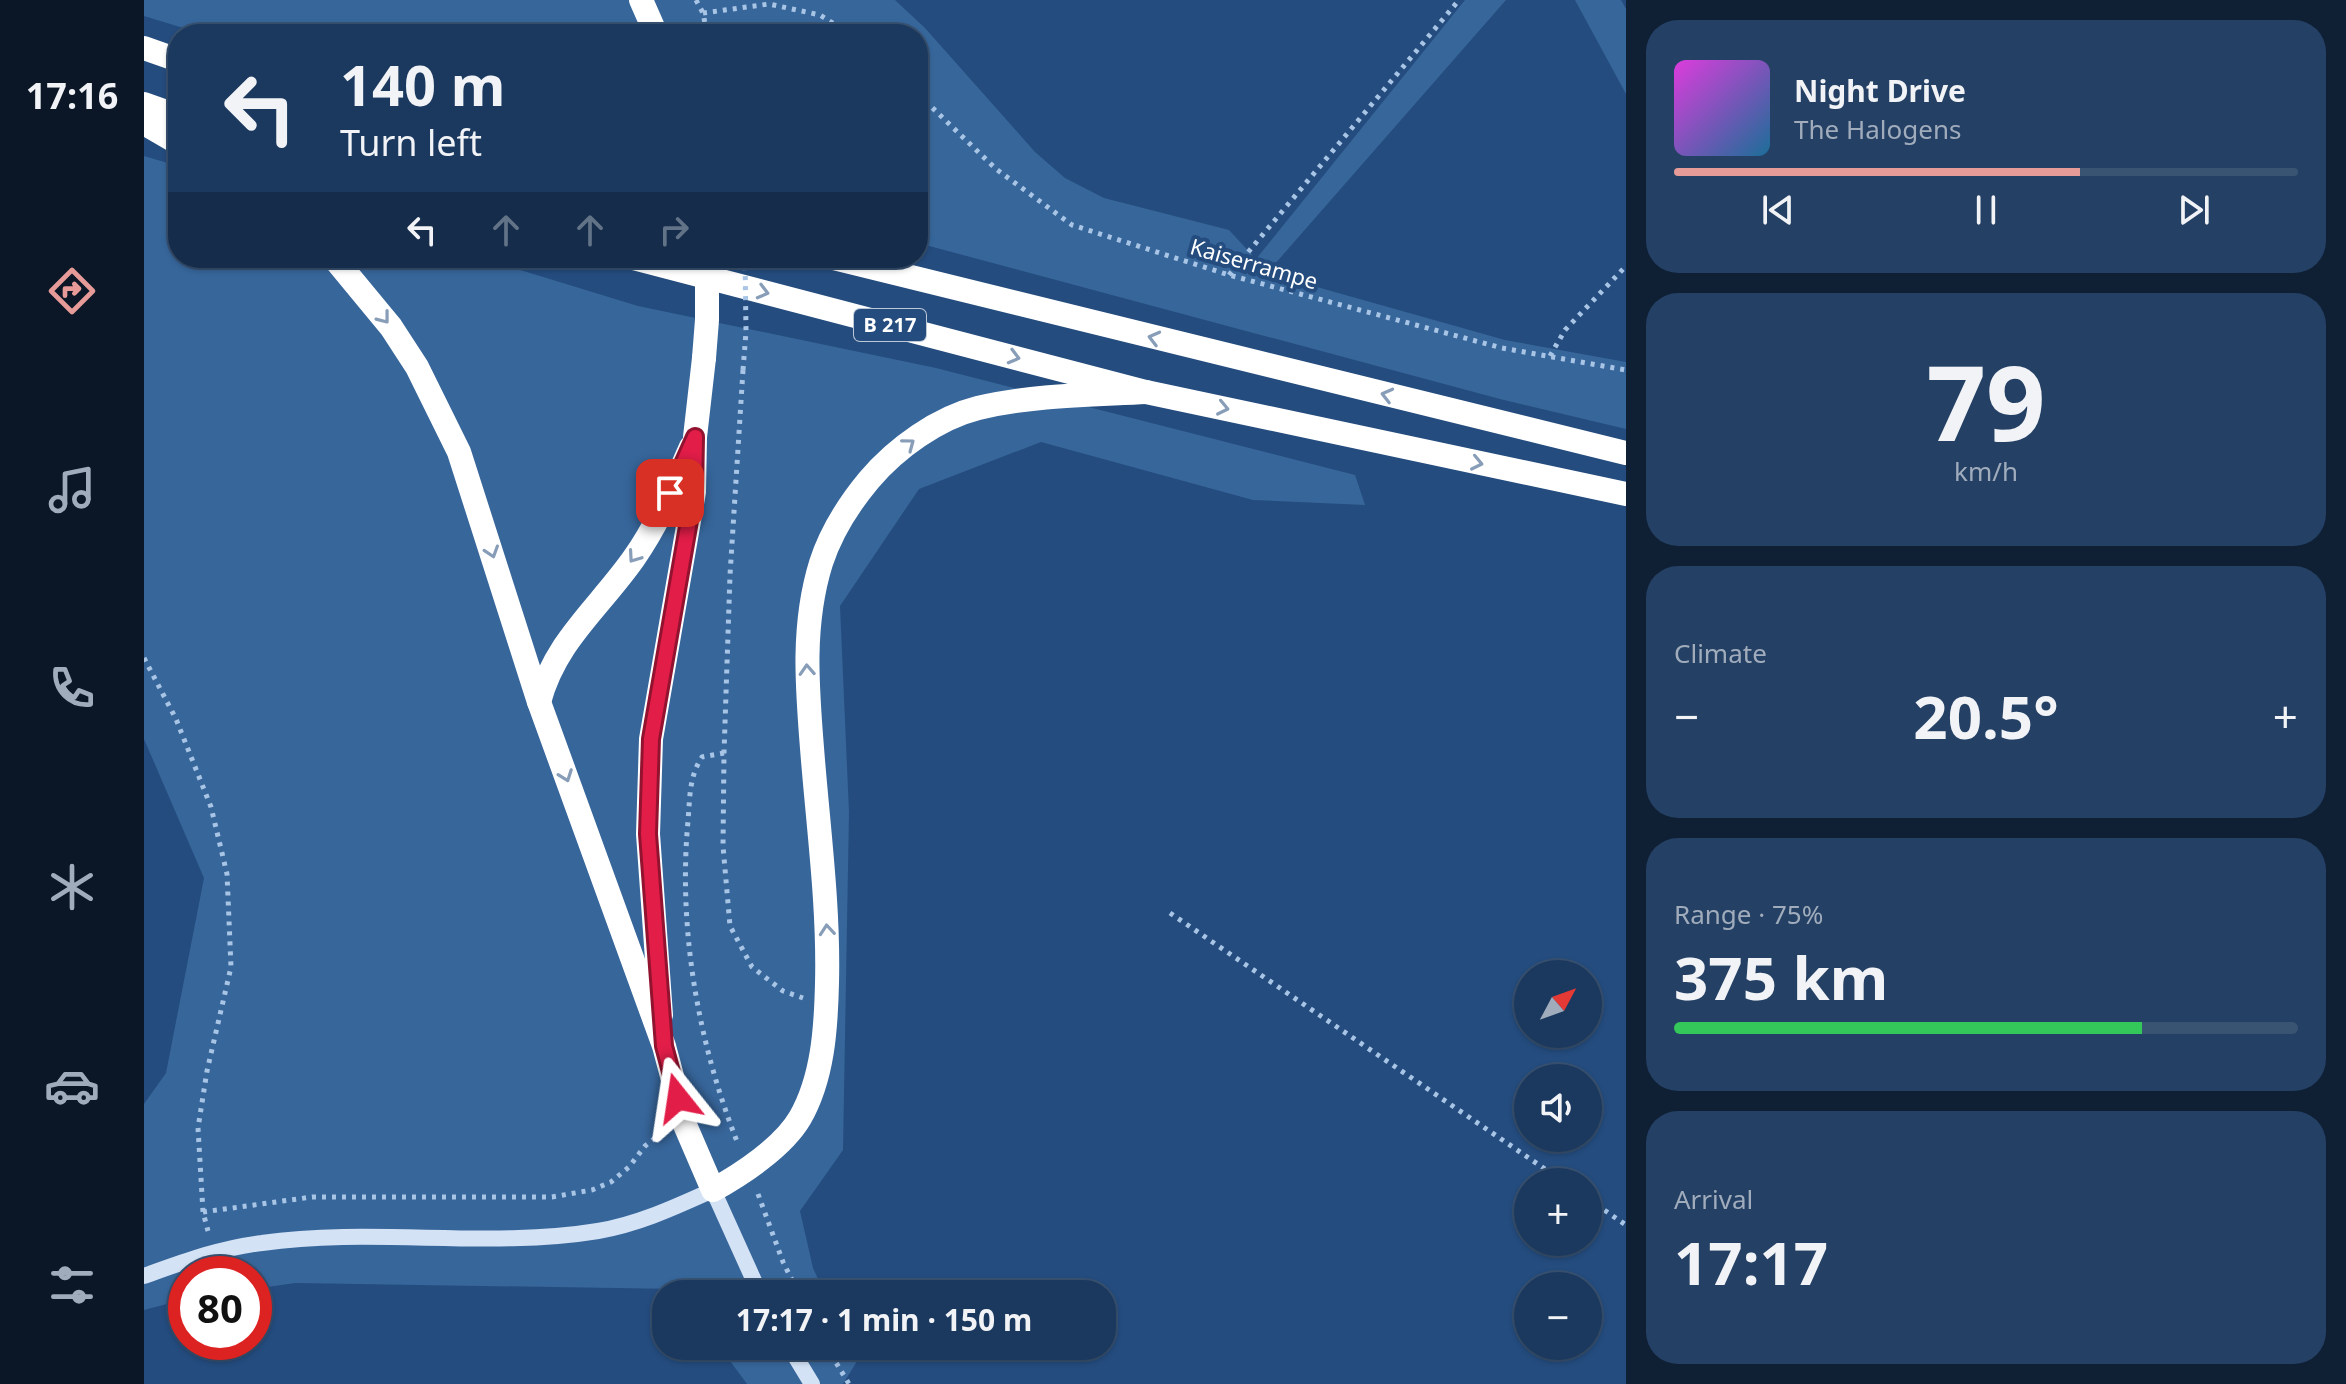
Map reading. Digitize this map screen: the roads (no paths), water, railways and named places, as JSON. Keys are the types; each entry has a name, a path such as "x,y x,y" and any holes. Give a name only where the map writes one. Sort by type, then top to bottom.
{"highway":[{"path":"641,0 652,24"},
{"path":"144,104 168,112"},
{"path":"144,123 168,137"},
{"path":"342,268 391,327 440,409 465,467 539,702 664,1046 685,1125 713,1190 749,1170 800,1119 820,1067 827,1008 828,944 805,662 811,605 821,561 848,506 882,464 927,430 976,409 1038,398 1146,392"},
{"name":"B 217","path":"671,268 1146,392 1626,494"},
{"path":"664,1046 648,834 651,739 694,492 707,268"},
{"name":"B 217","path":"875,268 1626,453"},
{"path":"539,702 545,679 561,650 635,557 658,520 695,437"}],"street":[{"path":"144,1276 213,1251 263,1242 325,1237 556,1236 600,1231 647,1219 713,1190 754,1280"},
{"path":"797,1360 812,1384"}]}
